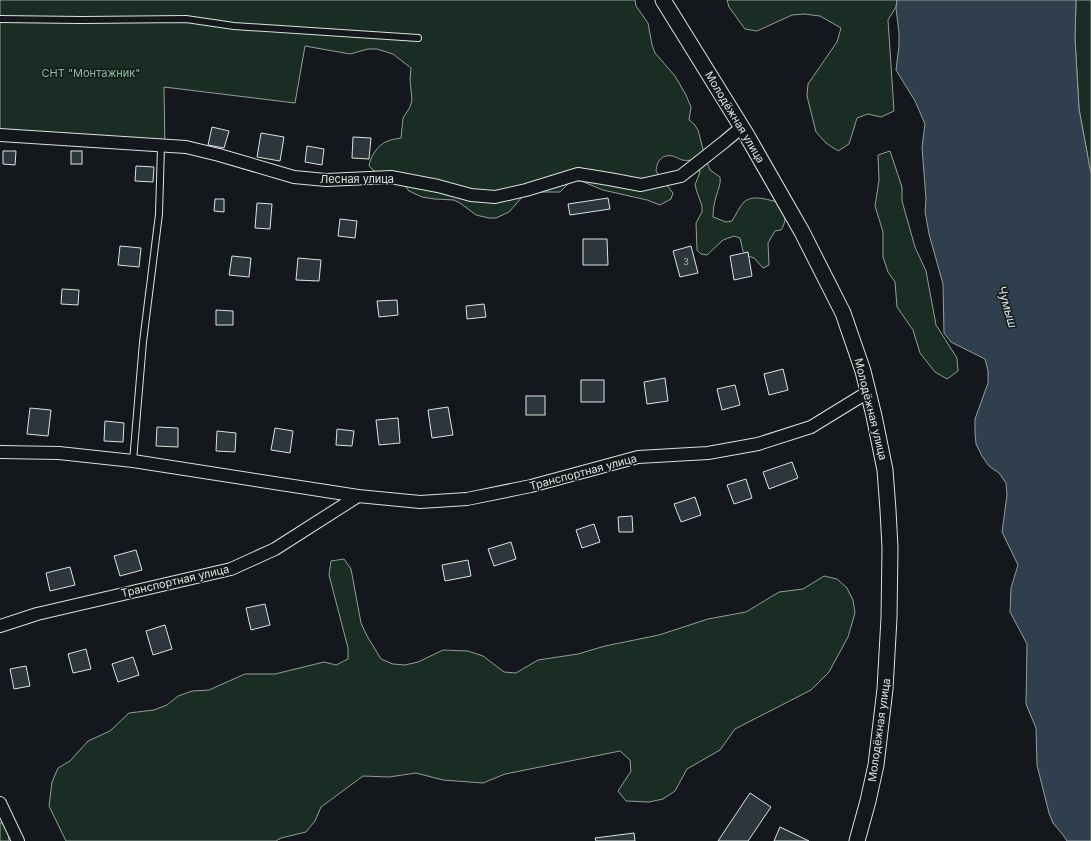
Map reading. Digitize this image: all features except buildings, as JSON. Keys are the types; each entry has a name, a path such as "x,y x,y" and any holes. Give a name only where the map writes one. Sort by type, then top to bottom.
{"street":[{"name":"Молодёжная улица","path":"663,0 742,127 802,232 843,313 863,371 874,416 885,470 890,548 889,618 886,689 876,765 857,841"},
{"name":"Лесная улица","path":"0,135 186,147 294,177 326,180 391,177 438,186 471,195 495,197 526,190 578,174 641,185 680,176 742,127"},
{"name":"Транспортная улица","path":"0,452 59,454 133,461 358,496 420,502 467,499 530,486 638,457 708,453 758,444 811,427 868,392"},
{"name":"Транспортная улица","path":"0,626 37,614 231,569 275,549 358,496"},
{"path":"0,802 18,841"}],"lane":[{"path":"0,19 186,19 234,26 418,38"},
{"path":"133,461 143,342 159,214 161,146"}],"green space":[{"name":"СНТ \"Монтажник\"","path":"0,0 635,0 636,6 648,23 655,53 675,76 686,95 691,107 689,120 698,130 710,170 720,177 720,185 714,204 713,217 726,222 732,221 744,202 752,198 761,198 778,202 784,212 785,219 781,230 775,231 768,243 769,265 763,268 754,258 748,256 743,251 740,238 734,236 723,240 707,255 701,254 697,250 696,223 702,212 702,206 695,185 700,172 696,160 682,160 673,156 663,157 657,164 656,171 673,193 671,199 660,205 647,200 603,190 574,178 560,192 538,192 523,196 509,212 496,218 476,215 454,200 422,197 409,191 399,179 374,171 369,166 373,155 381,145 390,140 401,138 403,118 410,107 412,100 410,80 411,68 393,54 377,49 368,49 350,54 305,46 295,103 164,87 165,152 0,139"},
{"path":"727,0 897,0 896,7 888,20 894,111 881,117 868,114 857,118 849,144 838,151 826,143 816,132 807,96 808,84 837,42 841,28 820,16 804,14 792,15 757,31 745,29 729,7"},
{"path":"1076,0 1091,0 1091,174 1079,109 1075,38"},
{"path":"890,151 902,187 902,201 915,247 926,271 936,325 957,358 958,371 947,379 935,372 920,353 913,330 897,307 895,282 888,272 883,257 883,232 875,206 879,180 878,155"},
{"path":"344,559 351,569 361,623 367,636 381,659 393,664 405,665 418,662 443,650 468,651 483,656 504,672 516,673 538,660 578,654 605,646 659,635 708,619 746,612 779,592 803,589 824,576 837,579 847,588 853,600 855,613 848,637 829,672 811,690 735,729 720,750 687,769 675,791 663,799 649,802 626,801 618,791 631,771 630,760 620,751 505,774 483,783 443,780 416,773 389,777 363,776 321,807 315,821 306,832 281,838 276,841 66,841 49,806 52,782 58,768 70,761 88,741 110,731 129,713 154,710 167,705 178,696 192,691 209,690 245,674 275,674 324,662 336,665 348,659 348,648 329,575 331,561"},
{"path":"0,822 6,828 9,841 0,841"}],"water":[{"name":"Чумыш","path":"897,0 1076,0 1075,38 1079,109 1091,174 1091,841 1067,841 1053,823 1037,765 1036,728 1026,704 1027,644 1010,612 1011,588 1018,565 1002,532 1007,495 1006,483 999,473 989,466 976,444 975,419 988,383 988,371 985,359 951,342 944,333 943,284 929,234 925,211 926,199 922,147 925,124 915,101 896,70 899,46 896,8"}]}
